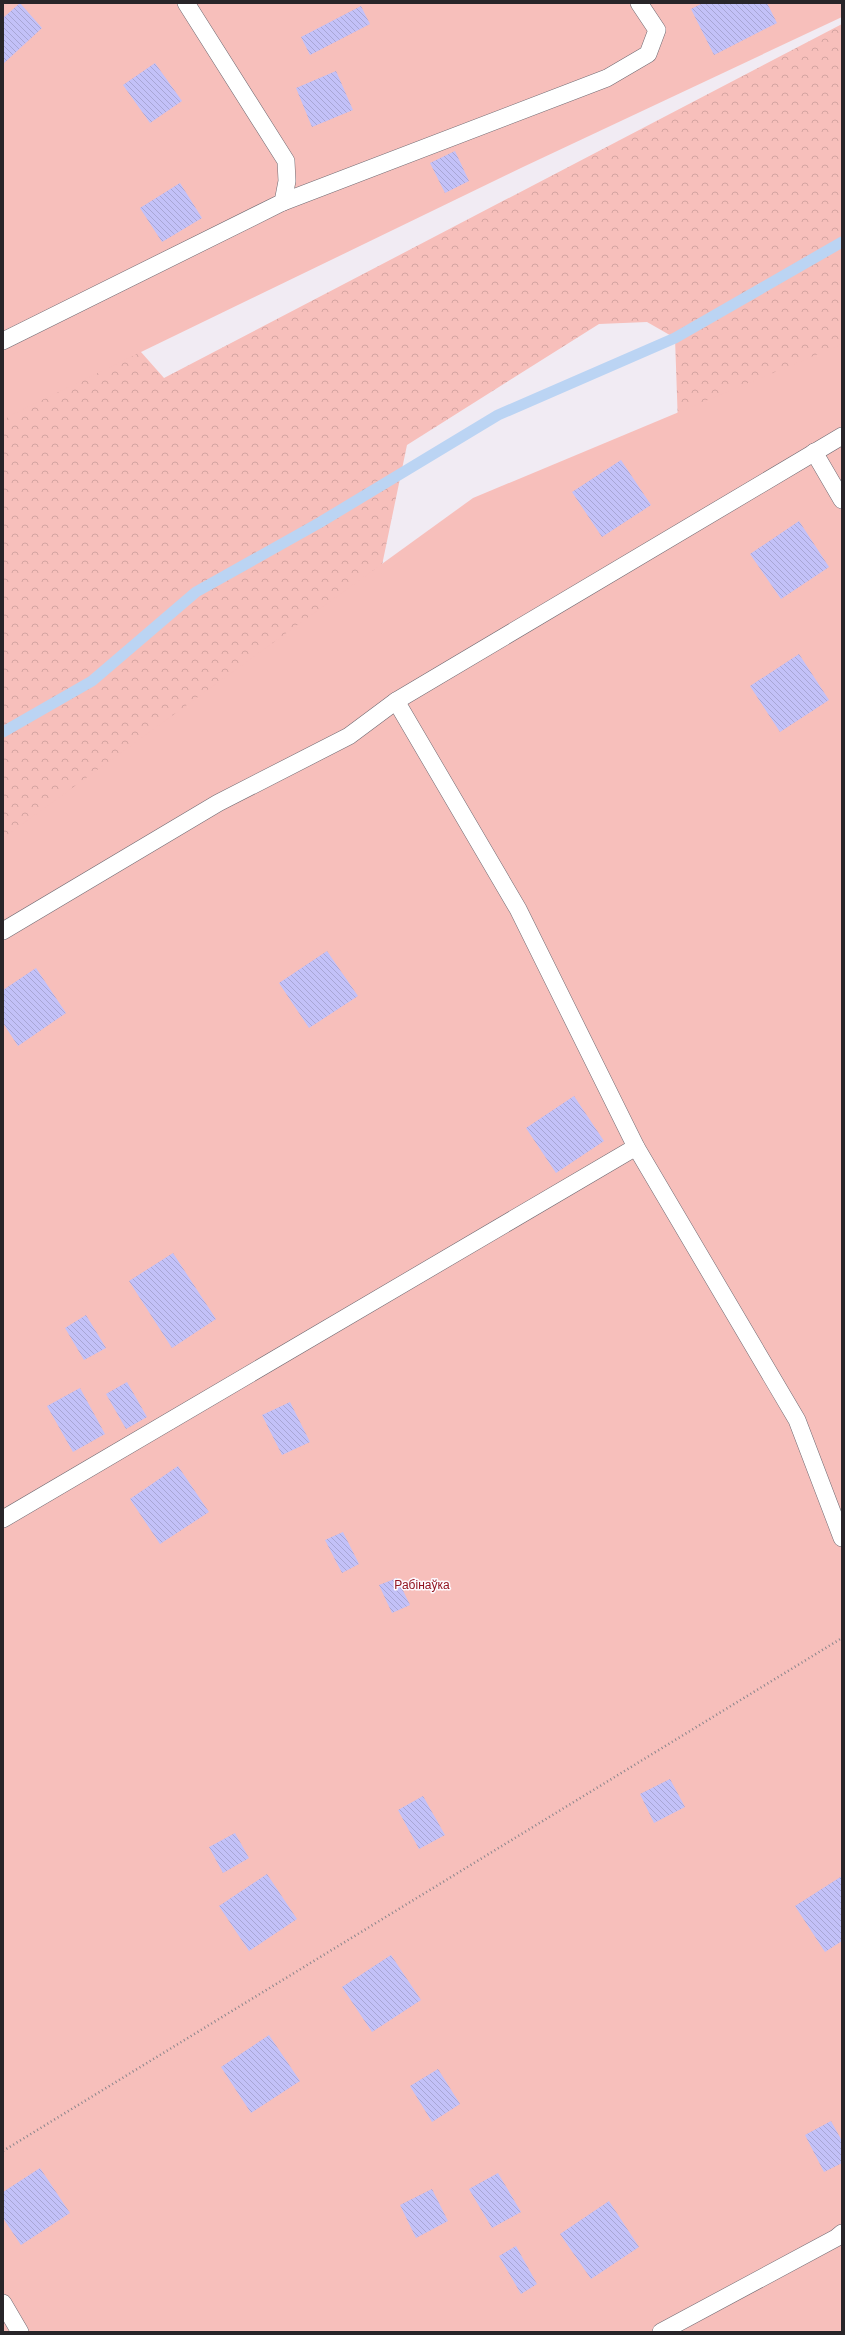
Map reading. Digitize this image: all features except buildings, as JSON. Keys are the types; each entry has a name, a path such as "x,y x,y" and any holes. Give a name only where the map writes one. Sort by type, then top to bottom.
{"lane":[{"path":"186,3 286,161 287,181 283,202"},
{"path":"3,341 283,202 607,78 648,54 657,30 639,3"},
{"path":"3,931 218,803 349,736 396,701 842,436"},
{"path":"814,452 842,500"},
{"path":"396,701 518,909 636,1147 797,1420 842,1538"},
{"path":"3,1519 636,1147"},
{"path":"661,2332 836,2238 842,2233"},
{"path":"3,2303 20,2332"}],"path":[{"path":"3,2151 842,1638"}],"green space":[{"path":"3,3 842,3 842,17 523,167 9,416 3,421"},
{"path":"842,24 842,385 679,453 675,338 647,322 599,324 407,445 376,594 3,903 3,359 118,326 164,378"},
{"name":"Рабінаўка","path":"842,344 842,2332 3,2332 3,838 473,498"}],"waterway":[{"path":"3,732 92,681 196,592 319,523 498,415 675,338 842,242"}]}
